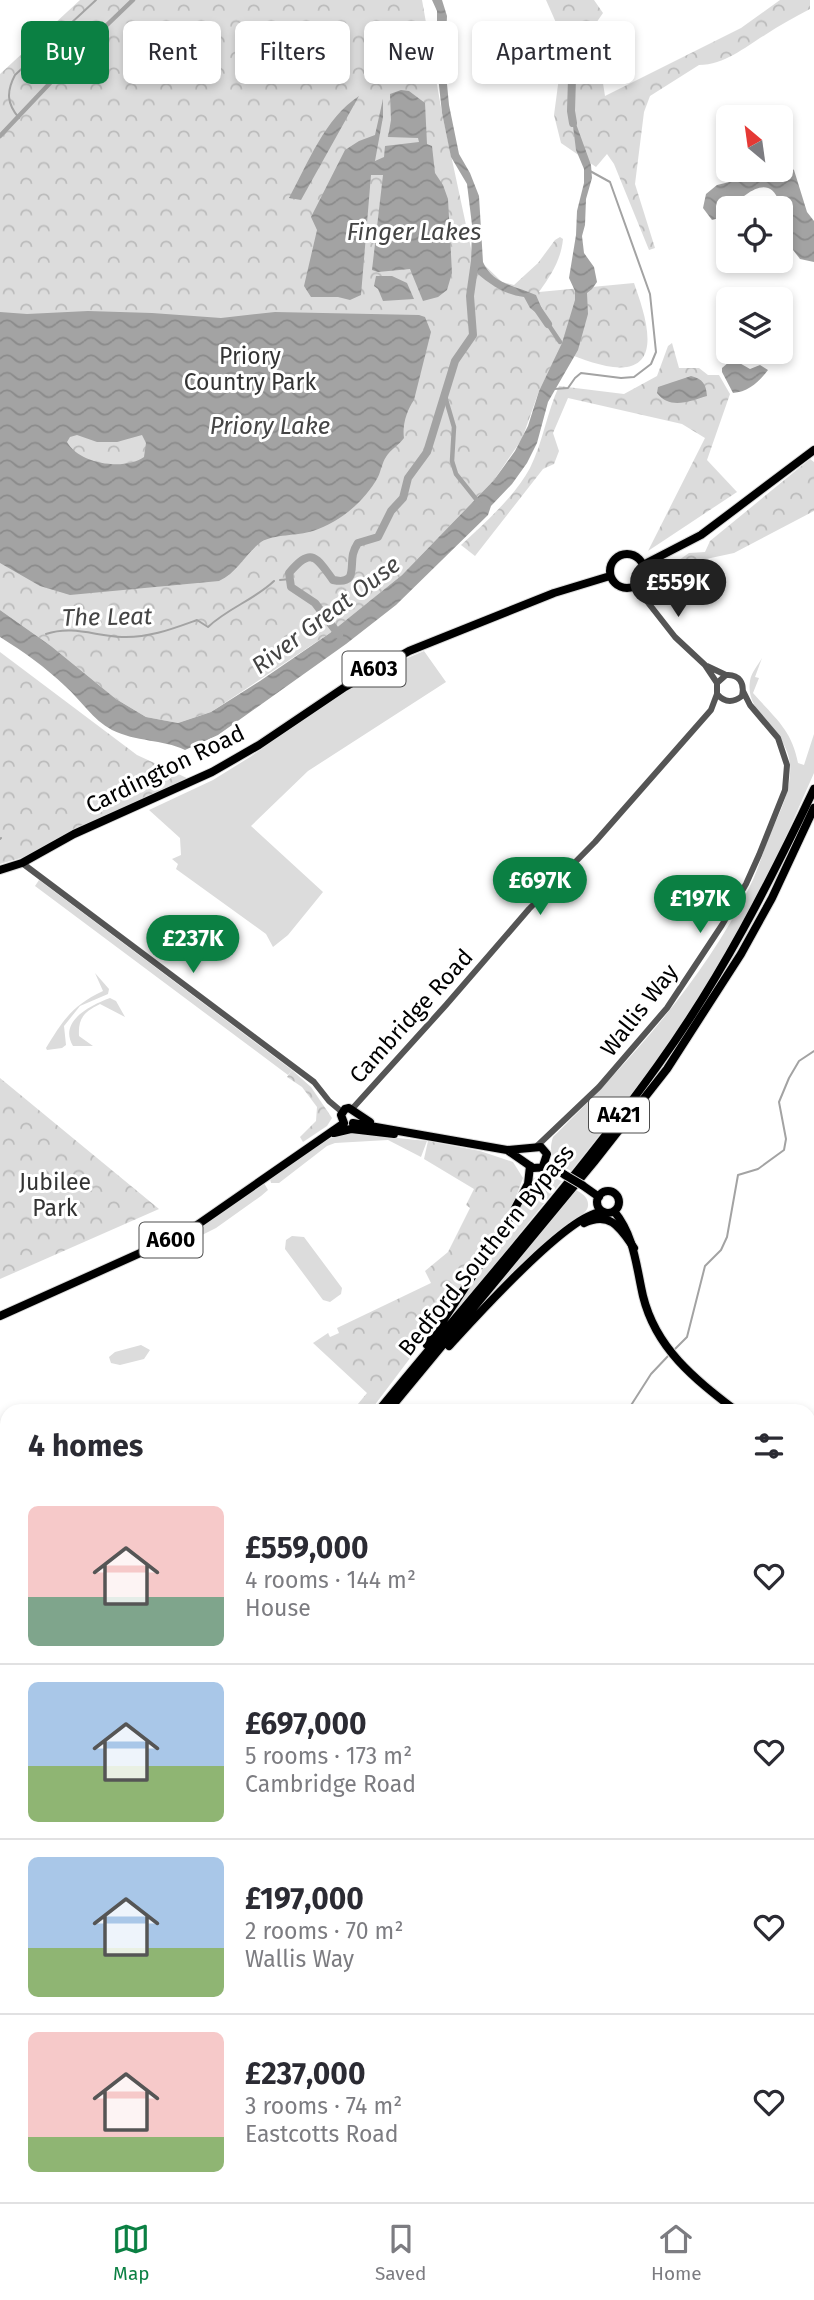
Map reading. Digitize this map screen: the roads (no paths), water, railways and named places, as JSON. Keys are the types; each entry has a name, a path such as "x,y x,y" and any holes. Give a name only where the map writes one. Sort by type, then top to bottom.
{"main road":[{"path":"643,565 701,535 814,450"},
{"path":"619,555 634,555 643,565 643,577 635,586 622,588 610,576 610,568 619,555"},
{"name":"Cardington Road","path":"0,870 22,863 74,834 212,772 259,745 345,687 409,652 554,593 610,576"},
{"name":"Bedford Southern Bypass","path":"393,1404 405,1385 659,1063 738,938 814,789"},
{"name":"Bedford Southern Bypass","path":"385,1404 405,1385 594,1162 667,1069 741,954 772,898 814,808"},
{"path":"354,1111 355,1119 348,1123 341,1119 342,1111 354,1111 374,1125"},
{"name":"A600","path":"0,1315 187,1232 325,1136 348,1123 374,1125 507,1150 533,1147"},
{"name":"A600","path":"325,1136 351,1129 409,1136 417,1134"},
{"path":"528,1164 526,1154 533,1147 547,1154 556,1169"},
{"path":"507,1150 536,1168 543,1166 556,1169 599,1196"},
{"path":"543,1166 547,1154"},
{"name":"A421","path":"405,1385 505,1227 528,1184 528,1164"},
{"path":"608,1192 615,1195 619,1201 614,1211 603,1212 597,1203 599,1196 608,1192"},
{"path":"614,1211 624,1223 634,1248 643,1296 650,1317 667,1349 686,1371 728,1404"},
{"name":"A421","path":"405,1385 510,1281 562,1234 587,1216 603,1212"},
{"name":"A421","path":"562,1234 593,1219 603,1218 612,1222 634,1248"}],"street":[{"path":"635,586 675,636 705,666 717,683 717,694 726,702"},
{"path":"705,666 738,677 743,685 743,691 737,700 711,710"},
{"path":"717,683 726,675"},
{"name":"Wallis Way","path":"533,1147 550,1135 605,1081 667,1008 746,884 766,840 788,777 785,756 778,738 750,705 743,691"},
{"name":"Cambridge Road","path":"354,1111 529,909 596,842 711,710 717,694"},
{"name":"Wallis Way","path":"737,700 750,705"},
{"path":"22,863 314,1082 329,1101 342,1111"},
{"path":"547,1154 550,1135"}],"water":[{"path":"432,0 442,0 447,21 437,21 437,11"},
{"path":"439,84 447,84 459,154 479,196 483,262 498,280 536,295 545,316 543,318 530,308 524,297 496,287 471,268 472,225 467,184 451,157"},
{"name":"Finger Lakes","path":"401,90 409,91 425,103 427,144 432,146 435,173 448,199 452,273 447,290 438,297 423,301 410,269 378,272 372,270 383,175 371,175 361,295 350,300 311,297 304,286 317,230 311,217 345,150 375,135 383,99 383,117 375,161 384,157 385,146 419,142 418,138 388,137 391,120 390,94"},
{"name":"Finger Lakes","path":"359,96 301,200 289,198 327,129 336,116"},
{"path":"571,110 591,165 592,178 586,199 582,236 584,253 594,267 597,282 587,293 588,314 578,350 548,402 537,443 527,463 491,506 488,515 396,605 218,735 185,750 112,730 99,721 50,672 0,637 0,610 51,646 116,699 146,717 178,723 211,712 260,681 330,633 402,575 494,480 515,451 562,343 575,300 575,291 569,278 577,211 584,183 584,169 576,150"},
{"path":"794,170 807,212 814,221 814,262 800,259 793,249 793,196 776,196 769,188 763,187 744,196 716,196 716,219 712,220 703,208 706,194 717,185 729,182 793,182"},
{"name":"Finger Lakes","path":"376,276 392,276 407,283 414,299 383,301 374,286"},
{"name":"Priory Lake","path":"88,311 221,318 275,312 419,315 425,317 431,332 414,400 406,418 404,438 386,457 378,477 366,495 342,517 313,531 261,542 231,573 219,581 70,595 40,586 0,563 0,312 27,314","holes":["77,435 97,442 117,442 142,435 146,443 144,457 125,464 103,463 81,456 67,442 70,437"]},
{"path":"727,364 741,364 750,369 760,365 768,370 753,386 733,393 722,368"},
{"path":"691,376 703,383 707,396 674,403 657,393 658,387"}],"waterway":[{"path":"19,118 9,98 15,75 96,0"},
{"path":"0,136 84,47 133,0"},
{"name":"River Great Ouse","path":"572,84 573,123"},
{"path":"554,389 568,388 581,373 634,377 651,364 656,352 650,294 610,182 590,171"},
{"path":"339,635 315,603 291,587 289,573 303,559 309,557 318,561 333,580 346,580 351,574 353,554 358,543 378,537 391,511 403,498 408,478 427,452 455,361 473,335 470,296 475,261"},
{"path":"537,308 548,324"},
{"path":"548,324 560,342"},
{"path":"444,393 454,427 452,461 456,474 480,504"},
{"path":"280,580 290,579"},
{"name":"The Leat","path":"46,634 75,631 132,637 160,632 197,620 208,627 274,581"},
{"path":"673,1351 687,1337 705,1266 721,1250 727,1237 738,1175 758,1169 784,1150 786,1139 779,1102 799,1061 814,1051"},
{"path":"632,1404 651,1374 669,1355"}],"park label":[{"name":"Priory Country Park","path":"250,369"},
{"name":"Jubilee Park","path":"55,1195"}]}
